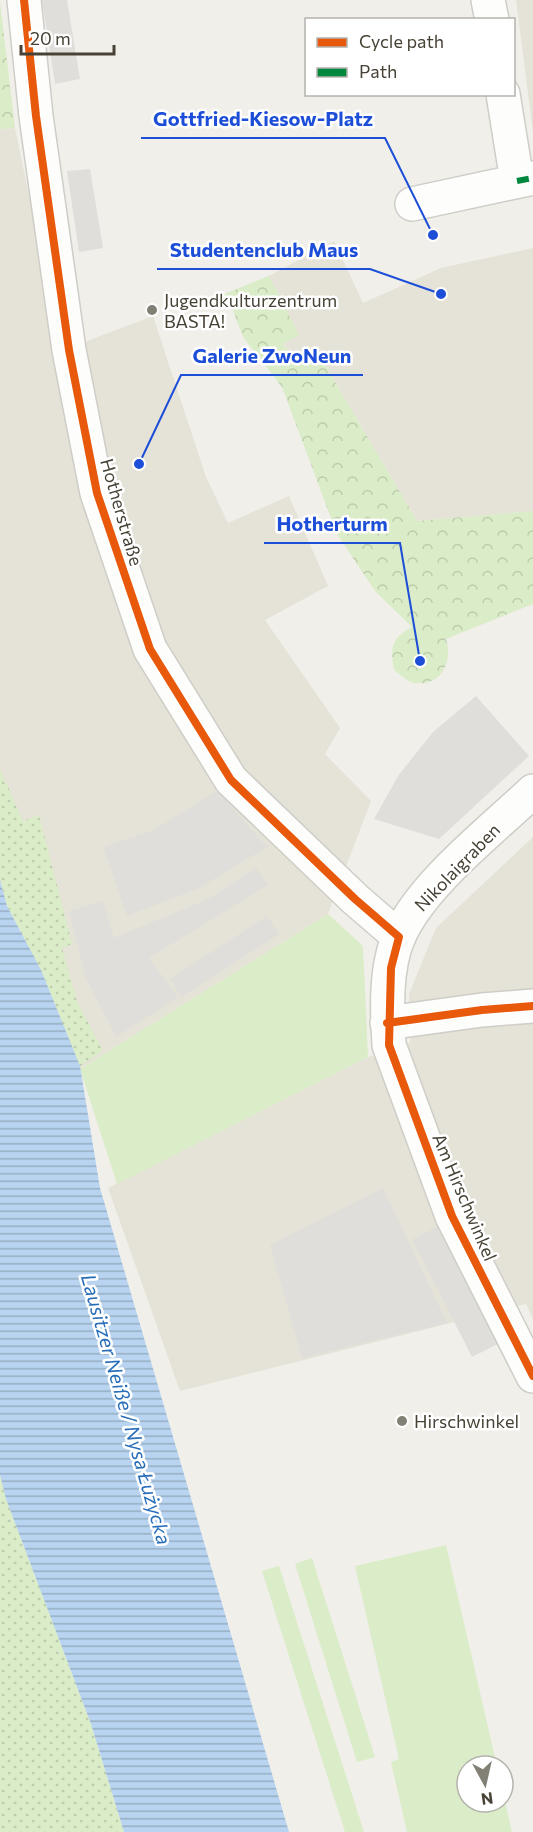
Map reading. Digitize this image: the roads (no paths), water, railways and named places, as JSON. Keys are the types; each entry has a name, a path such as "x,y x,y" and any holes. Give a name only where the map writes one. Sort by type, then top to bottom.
{"street":[{"name":"Hotherstraße","path":"24,0 36,116 74,372 97,492 150,649 231,780 399,937"},
{"path":"488,0 492,18"},
{"path":"412,204 525,179 504,96"},
{"name":"Nikolaigraben","path":"387,1023 391,968 399,937 417,904 533,791"},
{"path":"387,1023 482,1010 533,1006"},
{"name":"Am Hirschwinkel","path":"387,1023 388,1045 452,1216 533,1376"}],"water":[{"name":"Lausitzer Neiße / Nysa Łużycka","path":"0,880 7,906 41,970 80,1066 100,1188 289,1832 124,1832 91,1724 6,1499 0,1475"}],"place":[{"name":"Gottfried-Kiesow-Platz","path":"433,235"},
{"name":"Studentenclub Maus","path":"441,294"},
{"name":"Jugendkulturzentrum BASTA!","path":"152,310"},
{"name":"Galerie ZwoNeun","path":"139,464"},
{"name":"Hotherturm","path":"420,661"},
{"name":"Hirschwinkel","path":"402,1421"}]}
